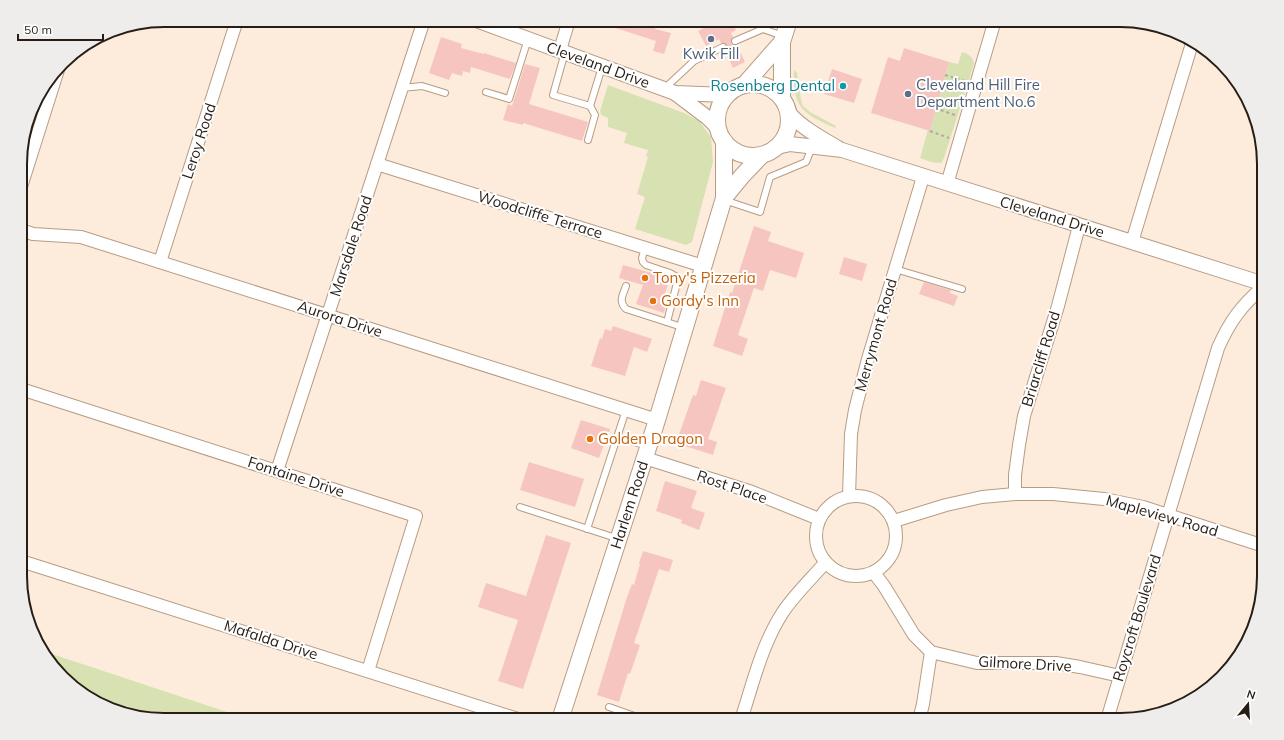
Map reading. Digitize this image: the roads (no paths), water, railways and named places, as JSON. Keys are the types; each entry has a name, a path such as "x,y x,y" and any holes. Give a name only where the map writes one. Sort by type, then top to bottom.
{"main road":[{"path":"782,98 781,85 783,39 787,27"},
{"path":"745,84 783,39"},
{"path":"745,84 762,84 776,92 782,98 789,113 788,131 784,139 770,151 754,156 742,153 730,147 721,134 718,114 722,101 727,95 732,90 745,84"},
{"name":"Harlem Road","path":"562,713 647,452 724,199 721,134"},
{"name":"Harlem Road","path":"724,199 762,154"}],"street":[{"name":"Leroy Road","path":"160,262 235,27"},
{"name":"Marsdale Road","path":"277,471 422,27"},
{"name":"Cleveland Drive","path":"495,27 669,91 708,118 721,134"},
{"path":"562,51 568,27"},
{"path":"947,184 993,27"},
{"path":"1132,242 1191,47"},
{"path":"27,168 54,83"},
{"name":"Cleveland Drive","path":"669,91 727,95"},
{"name":"Cleveland Drive","path":"789,113 802,126 842,150 1257,283"},
{"name":"Cleveland Drive","path":"777,146 790,144 842,150"},
{"name":"Woodcliffe Terrace","path":"377,164 703,266"},
{"name":"Merrymont Road","path":"849,496 852,434 855,410 868,359 923,177"},
{"name":"Briarcliff Road","path":"1015,494 1018,445 1024,416 1055,314 1079,226"},
{"name":"Aurora Drive","path":"27,232 33,234 81,237 657,420"},
{"name":"Roycroft Boulevard","path":"1109,713 1218,348 1225,331 1234,317 1242,306 1257,292"},
{"name":"Fontaine Drive","path":"27,391 416,516 368,671"},
{"name":"Rost Place","path":"647,452 819,519"},
{"name":"Mapleview Road","path":"894,521 946,505 982,497 1015,494 1053,494 1104,499 1142,507 1257,544"},
{"path":"857,495 871,498 886,509 894,521 897,534 895,548 885,565 874,573 864,576 849,576 836,572 825,563 817,547 815,533 819,519 825,510 836,500 849,496 857,495"},
{"name":"Mafalda Drive","path":"27,563 499,713"},
{"path":"743,713 764,648 773,629 784,611 801,589 825,563"},
{"path":"874,573 884,586 914,635 931,652 921,713"},
{"name":"Gilmore Drive","path":"931,652 977,663 1056,663 1120,676"}],"lane":[{"path":"735,41 763,29 783,39"},
{"path":"486,92 509,99 528,39"},
{"path":"669,91 694,62 723,47"},
{"path":"562,51 553,95 590,106 595,115 588,140"},
{"path":"590,106 602,66"},
{"path":"402,88 422,86 445,93"},
{"path":"724,199 760,212 770,177 806,162 812,147"},
{"path":"645,248 642,258 646,265 670,273 676,277 677,283 667,322"},
{"path":"895,269 962,289"},
{"path":"626,286 621,301 626,309 685,328"},
{"path":"587,528 626,410"},
{"path":"617,437 647,452"},
{"path":"520,506 619,539"},
{"path":"609,707 626,713"}],"place":[{"name":"Kwik Fill","path":"711,39"},
{"name":"Rosenberg Dental","path":"843,86"},
{"name":"Cleveland Hill Fire Department No.6","path":"908,94"},
{"name":"Tony's Pizzeria","path":"645,278"},
{"name":"Gordy's Inn","path":"653,301"},
{"name":"Golden Dragon","path":"590,439"}]}
